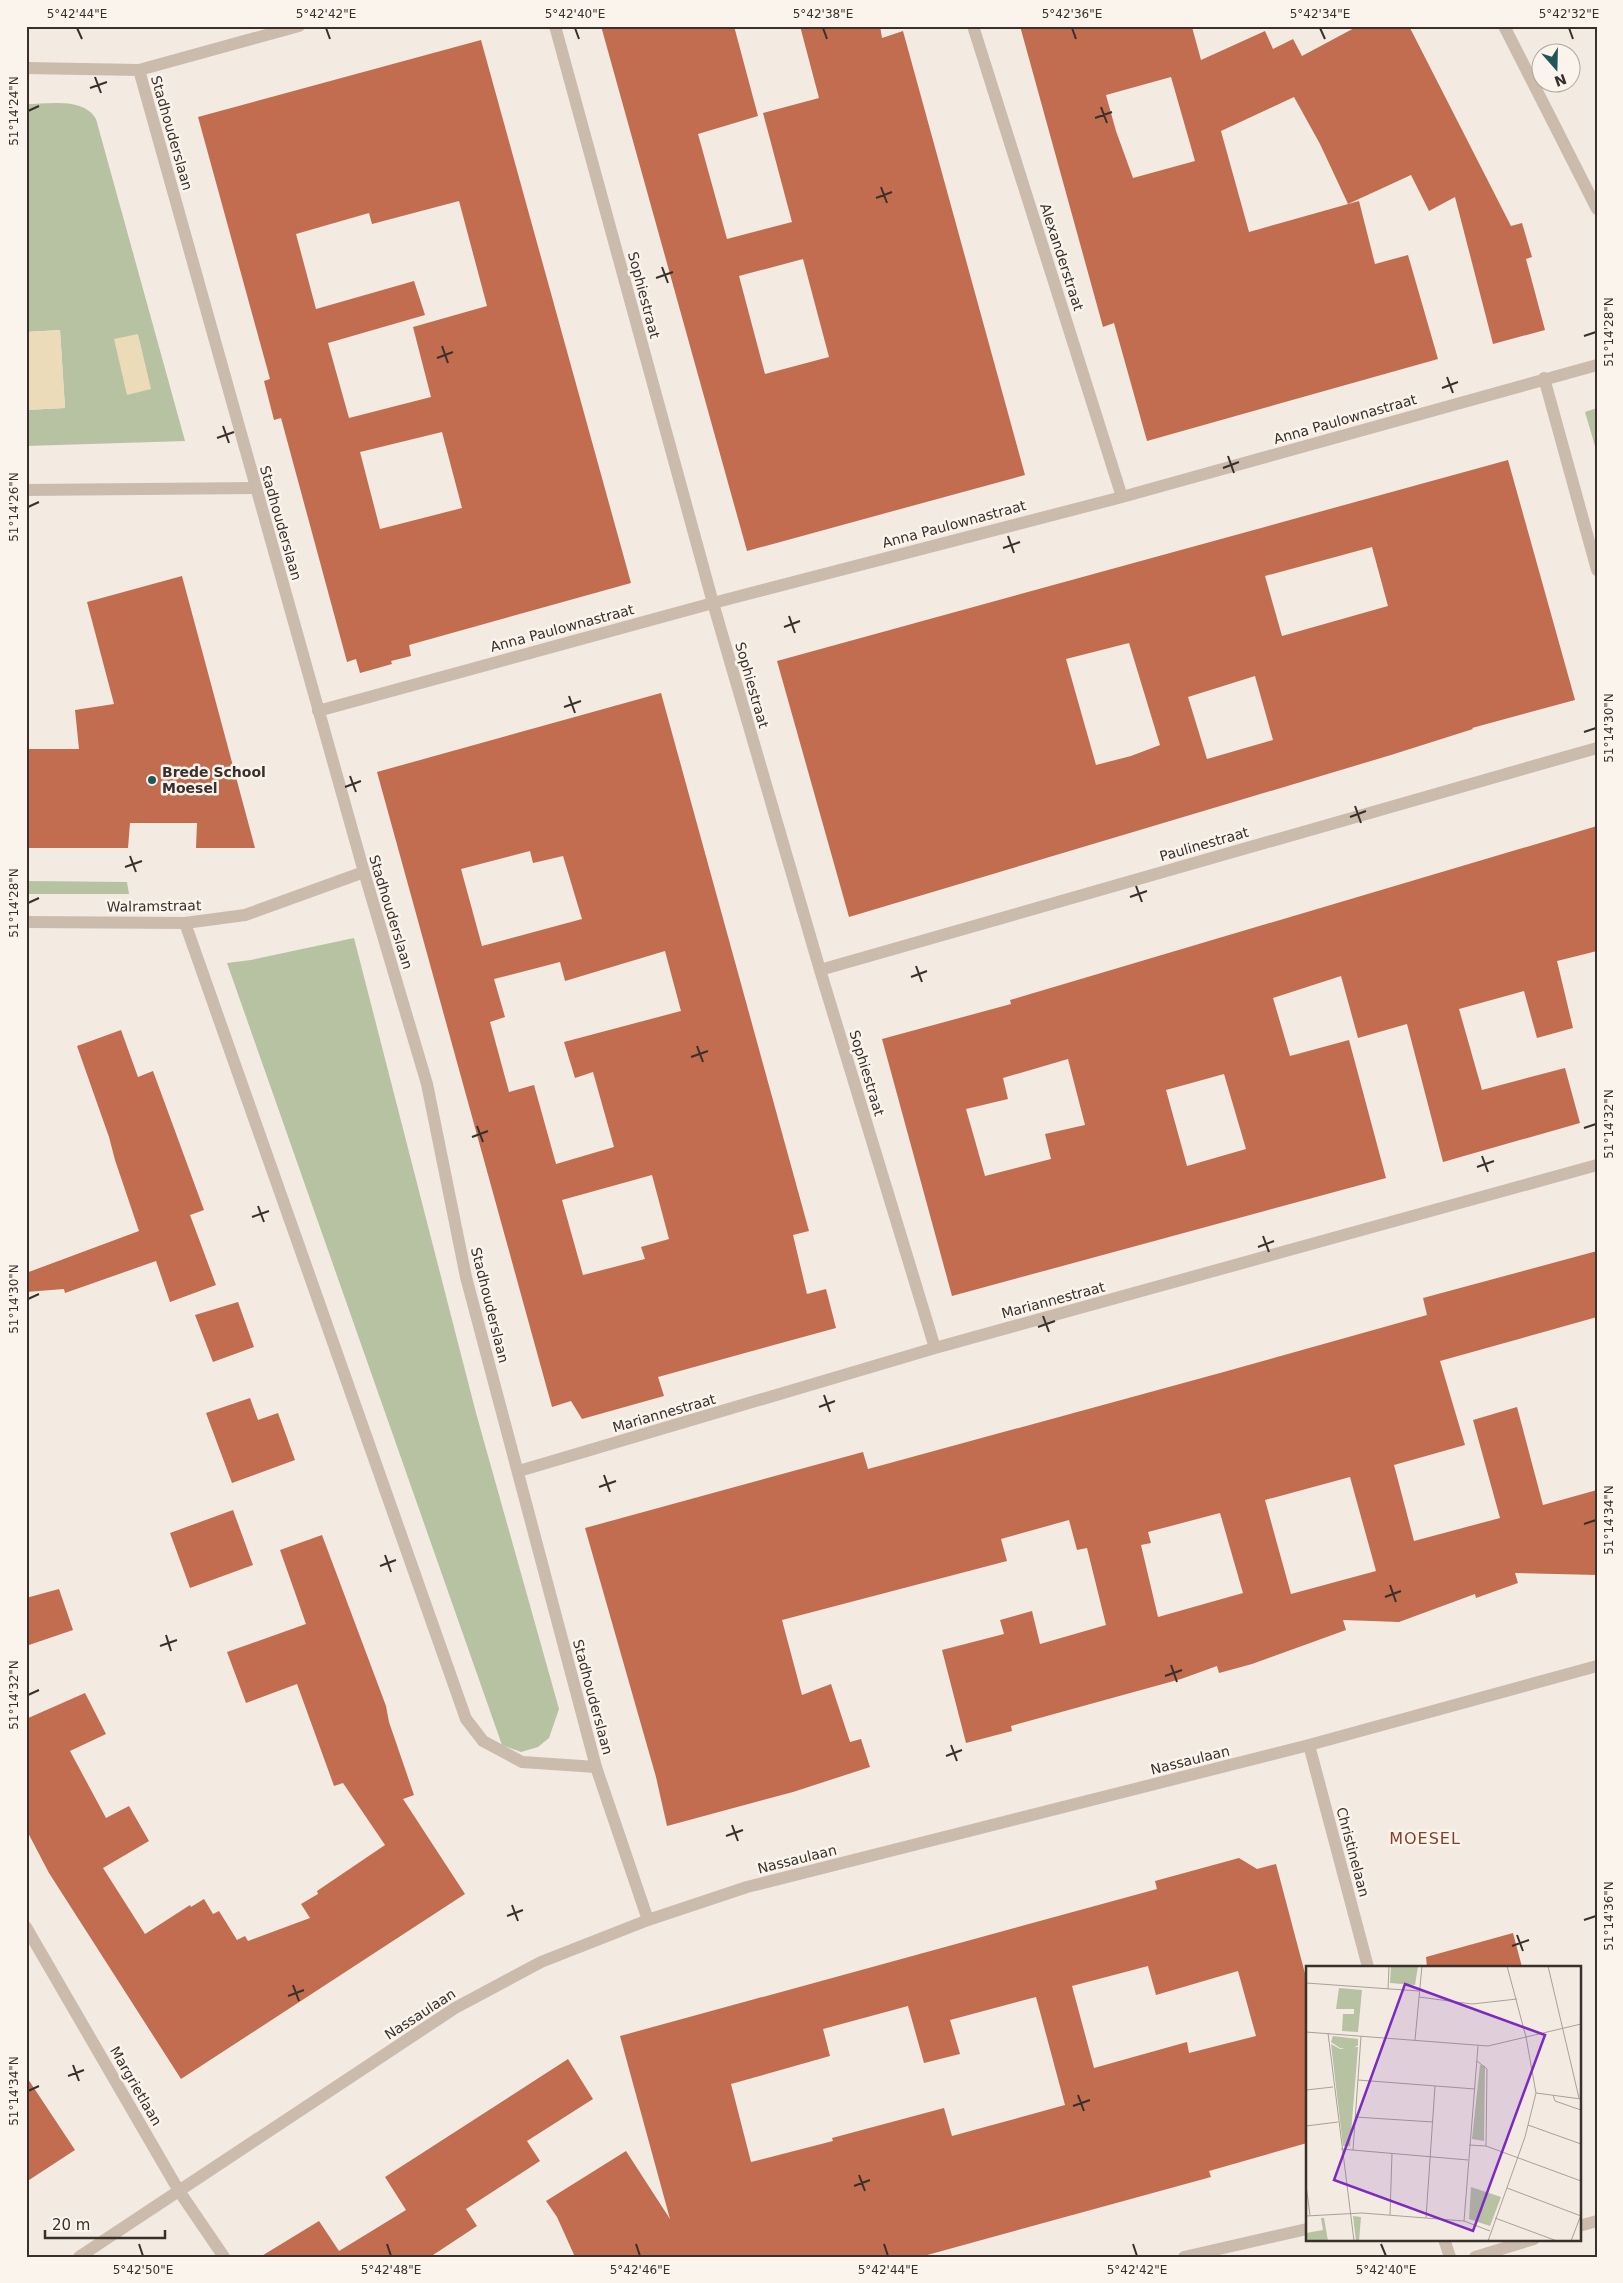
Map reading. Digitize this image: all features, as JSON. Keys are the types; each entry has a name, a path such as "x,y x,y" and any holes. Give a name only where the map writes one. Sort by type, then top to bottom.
{"street":[{"path":"26,68 139,70 299,26"},
{"name":"Sophiestraat","path":"555,26 713,602 820,970 935,1348"},
{"name":"Alexanderstraat","path":"973,26 1122,496"},
{"path":"1504,26 1597,209"},
{"name":"Stadhouderslaan","path":"139,70 364,872 427,1084 466,1277 519,1471 596,1768 648,1920"},
{"name":"Anna Paulownastraat","path":"318,710 713,602 1122,496 1544,378 1597,365"},
{"path":"1544,378 1597,570"},
{"path":"26,490 256,488"},
{"name":"Paulinestraat","path":"820,970 1597,748"},
{"name":"Walramstraat","path":"26,922 185,923 245,915 364,872"},
{"name":"Stadhouderslaan","path":"185,923 466,1719 483,1741 522,1762 596,1768"},
{"name":"Mariannestraat","path":"519,1471 935,1348 1597,1165"},
{"name":"Nassaulaan","path":"79,2257 455,2008 541,1962 648,1920 746,1888 1310,1745 1597,1666"},
{"name":"Christinelaan","path":"1310,1745 1368,1966"},
{"name":"Margrietlaan","path":"26,1927 179,2191 224,2257"},
{"path":"1580,2226 1597,2221"},
{"path":"1184,2257 1306,2229"},
{"path":"1444,2240 1450,2257"},
{"path":"1475,2257 1531,2240"}],"green space":[{"path":"65,103 83,107 96,119 185,441 26,446 26,410 65,408 60,330 26,332 26,104"},
{"path":"1597,408 1597,453 1585,412"},
{"path":"26,881 127,882 129,894 26,894"},
{"path":"354,938 476,1413 559,1709 549,1738 538,1747 521,1752 502,1745 227,963 251,960"}],"sand":[{"path":"60,330 65,408 26,410 26,332"},
{"path":"138,334 151,389 127,395 114,339"}],"building":[{"path":"601,26 734,26 758,116 698,134 727,239 792,222 763,113 819,98 800,26 880,26 882,38 903,31 1025,475 747,551","holes":["803,259 829,357 765,374 739,276"]},
{"path":"1020,26 1192,27 1201,60 1265,31 1273,49 1293,39 1302,56 1358,26 1409,26 1511,226 1522,223 1532,257 1526,259 1545,330 1493,344 1455,197 1429,211 1411,175 1348,204 1320,144 1294,97 1221,131 1249,232 1359,201 1375,264 1408,255 1438,359 1147,441 1114,323 1103,327","holes":["1171,77 1195,161 1133,178 1116,131 1106,95"]},
{"path":"481,40 631,583 409,645 411,656 391,661 392,664 360,673 356,659 347,662 281,418 274,420 264,381 270,379 198,117","holes":["459,201 487,306 413,327 431,397 349,418 328,343 425,315 414,281 316,309 296,234 369,213 372,224","442,432 462,508 380,529 360,452"]},
{"path":"1508,460 1575,700 1472,728 1391,755 849,917 777,661","holes":["1372,547 1388,606 1282,636 1265,576","1129,643 1160,745 1131,756 1096,765 1066,659","1255,676 1273,740 1207,759 1188,697"]},
{"path":"182,576 255,848 196,848 197,823 130,823 128,848 26,848 26,749 79,749 75,710 114,704 87,602"},
{"path":"661,693 809,1231 793,1235 807,1294 826,1289 836,1328 658,1377 664,1396 582,1419 571,1401 552,1407 377,772","holes":["530,851 533,863 563,856 582,919 482,946 461,869","665,951 681,1011 564,1042 575,1078 593,1072 614,1147 556,1164 534,1085 509,1092 490,1022 505,1017 494,979 560,962 565,981","652,1175 669,1239 641,1247 645,1259 583,1275 562,1200"]},
{"path":"1597,826 1597,951 1557,961 1573,1028 1537,1038 1524,991 1459,1009 1482,1090 1565,1068 1580,1123 1443,1162 1407,1024 1358,1038 1341,976 1273,998 1290,1056 1349,1040 1386,1178 952,1296 882,1039 1011,1004 1010,1000","holes":["1068,1059 1085,1125 1045,1134 1051,1159 985,1176 966,1109 1008,1099 1003,1078","1224,1074 1246,1149 1187,1166 1166,1090"]},
{"path":"121,1030 138,1077 153,1071 204,1210 190,1215 216,1285 170,1302 156,1261 65,1293 64,1289 26,1292 26,1273 139,1231 77,1046"},
{"path":"1597,1251 1597,1317 1440,1361 1465,1445 1394,1465 1414,1541 1500,1518 1473,1420 1517,1407 1543,1505 1597,1490 1597,1575 1515,1573 1518,1583 1476,1598 1475,1594 1399,1622 1343,1620 1346,1630 1252,1664 1219,1673 1217,1666 1181,1679 1011,1726 1012,1731 966,1743 942,1650 1004,1634 1000,1620 1032,1611 1040,1644 1106,1625 1087,1548 1077,1550 1069,1520 1001,1539 1007,1561 782,1620 802,1695 831,1684 850,1742 861,1739 870,1767 793,1792 667,1826 656,1777 585,1528 863,1452 868,1469 1220,1373 1427,1315 1423,1298","holes":["1350,1477 1376,1571 1291,1594 1265,1500","1220,1513 1243,1593 1158,1617 1141,1545 1151,1543 1148,1532"]},
{"path":"238,1302 254,1347 213,1362 195,1315"},
{"path":"250,1398 258,1420 278,1413 295,1460 232,1483 206,1413"},
{"path":"233,1510 253,1565 190,1588 170,1533"},
{"path":"322,1535 386,1706 389,1722 414,1795 403,1799 465,1894 181,2079 49,1873 26,1829 26,1719 85,1693 106,1734 70,1751 106,1818 129,1806 149,1841 103,1868 145,1934 190,1905 191,1907 204,1899 213,1914 219,1911 237,1940 245,1936 248,1941 310,1918 301,1904 318,1894 317,1891 385,1845 343,1783 334,1786 297,1684 246,1703 227,1652 306,1624 280,1550"},
{"path":"59,1589 73,1630 26,1646 26,1598"},
{"path":"1239,1858 1257,1869 1276,1864 1306,1977 1306,2143 1209,2171 1211,2177 920,2257 575,2257 557,2217 546,2201 626,2151 670,2219 620,2036 1157,1889 1155,1881","holes":["1148,1966 1156,1995 1238,1971 1256,2036 1189,2053 1187,2042 1094,2068 1072,1986","1036,1997 1065,2105 952,2136 944,2108 832,2138 833,2141 751,2162 731,2084 830,2056 823,2029 908,2006 924,2063 960,2054 950,2020"]},
{"path":"1513,1933 1522,1966 1427,1966 1426,1957"},
{"path":"568,2059 593,2099 527,2141 540,2161 466,2209 477,2226 430,2257 260,2257 319,2221 339,2251 406,2210 385,2177"},
{"path":"26,2076 75,2150 26,2182"}],"place":[{"name":"Brede School Moesel","path":"152,780"}],"district":[{"name":"MOESEL","path":"1425,1838"}]}
